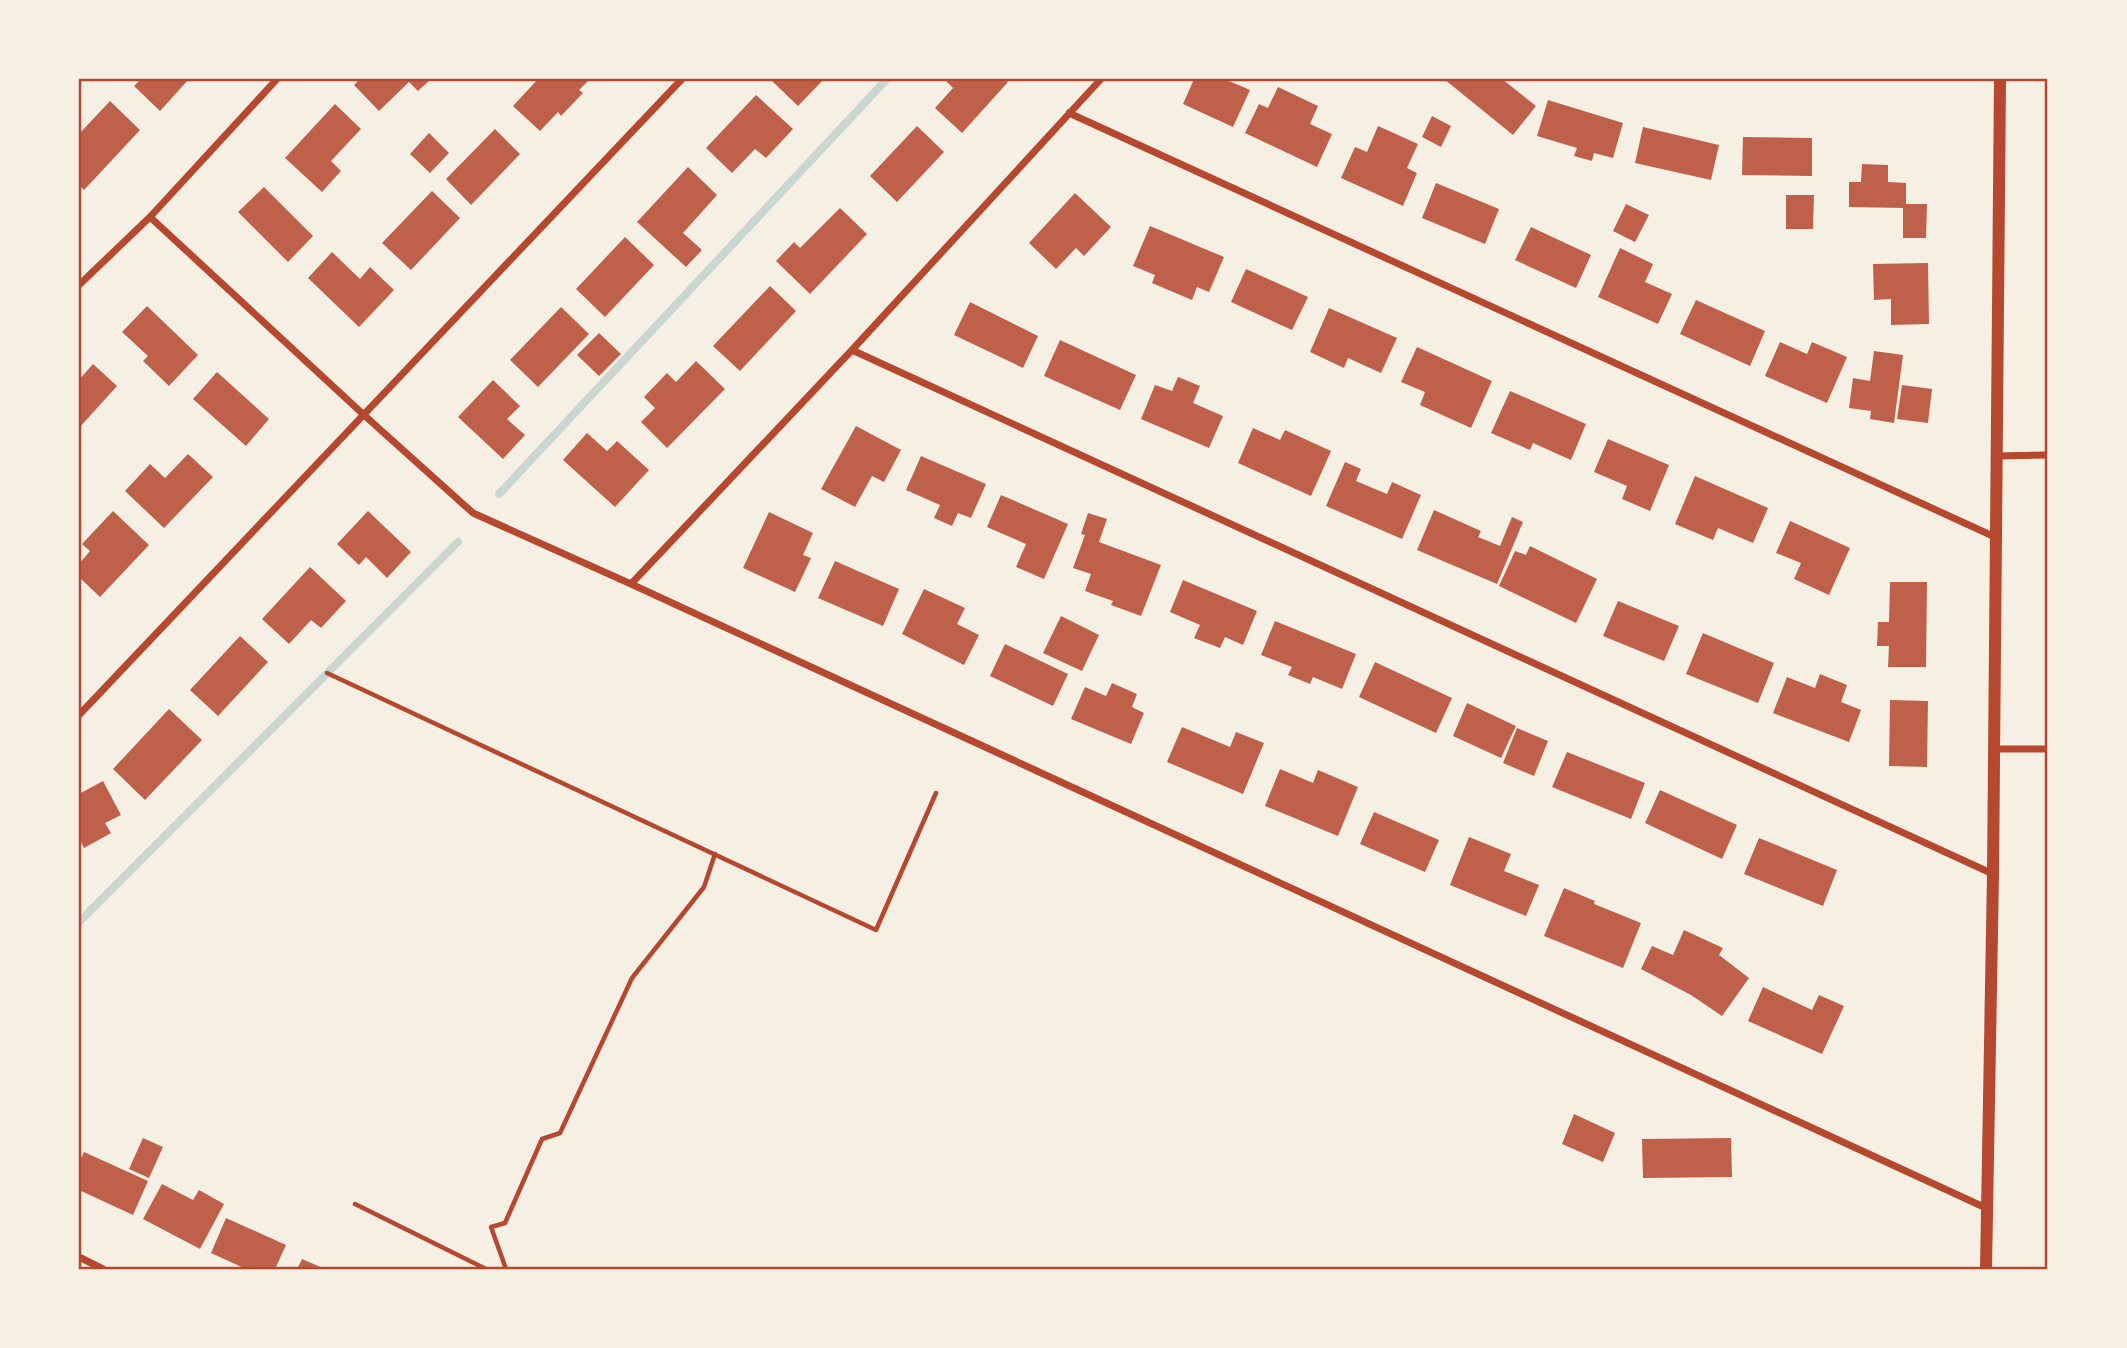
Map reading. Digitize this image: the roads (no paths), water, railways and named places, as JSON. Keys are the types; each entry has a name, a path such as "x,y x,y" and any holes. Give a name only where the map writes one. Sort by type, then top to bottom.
{"street":[{"path":"79,285 150,217 277,79"},
{"path":"79,715 682,79"},
{"path":"632,584 1101,79"},
{"path":"1986,1269 1993,874 2000,79"},
{"path":"1069,113 1995,537"},
{"path":"150,217 473,513 1986,1208"},
{"path":"852,350 1993,874"},
{"path":"1996,456 2048,455"},
{"path":"1994,749 2048,749"},
{"path":"79,1257 103,1269"}],"waterway":[{"path":"499,494 887,79"},
{"path":"79,922 458,542"}]}
